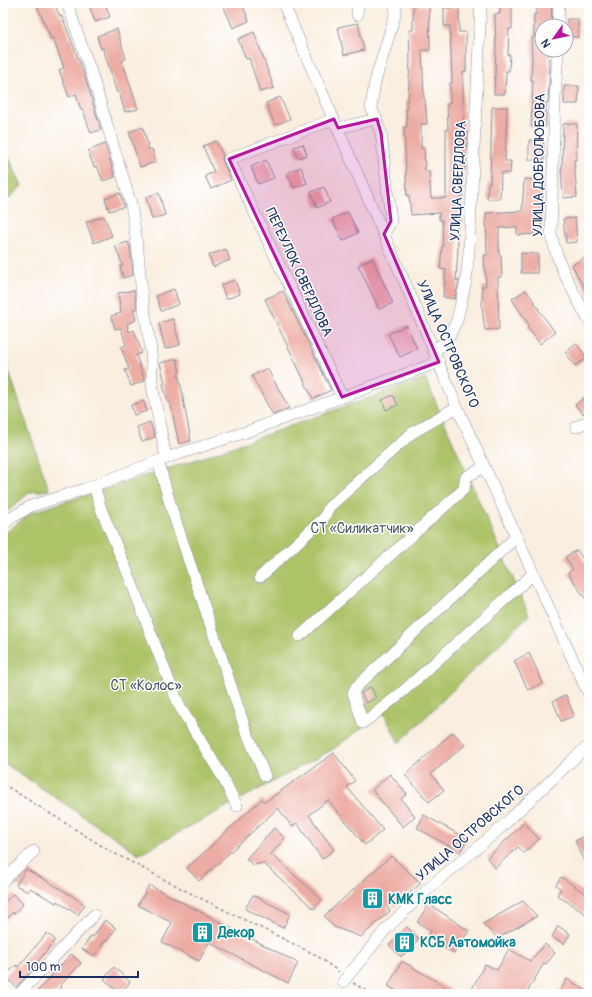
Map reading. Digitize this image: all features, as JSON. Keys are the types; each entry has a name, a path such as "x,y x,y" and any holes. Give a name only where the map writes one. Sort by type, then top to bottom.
{"street":[{"path":"67,3 92,75 131,204 138,252 142,297 150,343 152,385 162,460 171,507 245,728 265,776"},
{"name":"УЛИЦА ОСТРОВСКОГО","path":"283,3 437,357 457,407 532,574 589,695"},
{"path":"357,15 358,3"},
{"path":"384,234 391,221 381,133 377,119 371,107 375,82 395,15 396,3"},
{"name":"УЛИЦА СВЕРДЛОВА","path":"437,357 457,320 466,281 469,251 481,3"},
{"path":"558,3 558,18"},
{"name":"УЛИЦА ДОБРОЛЮБОВА","path":"557,58 554,99 551,234 565,275 589,321"},
{"path":"336,123 377,119"},
{"name":"ПЕРЕУЛОК СВЕРДЛОВА","path":"336,123 229,159 342,397"},
{"path":"3,525 11,518 31,506 246,432 342,397 437,357"},
{"path":"260,577 324,518 329,507 412,433 457,407"},
{"path":"576,427 589,421"},
{"path":"300,636 464,489 466,477 484,467"},
{"path":"94,485 101,509 180,707 222,776 237,806"},
{"path":"516,537 356,687 354,693 363,723 400,694 532,574"},
{"name":"УЛИЦА ОСТРОВСКОГО","path":"345,980 386,930 430,887 495,833 589,746"},
{"path":"3,881 27,856 34,851"},
{"path":"19,994 94,915"}],"path":[{"path":"3,784 110,851 196,896 316,955 345,980 353,982 372,994"}],"highlighted area":[{"path":"334,119 338,128 377,119 381,133 391,221 384,234 439,362 342,397 229,159"}],"green space":[{"path":"3,145 22,186 3,204"},
{"path":"3,354 49,490 30,492 3,515"},
{"path":"425,378 529,615 399,743 383,712 335,748 139,854 3,762 3,535 30,513 198,459"}],"building":[{"path":"36,3 54,3 60,17 62,16 85,77 101,130 91,133 76,94 69,97 59,70 64,68 53,38 51,39"},
{"path":"94,3 105,3 110,17 95,22 89,5"},
{"path":"228,3 242,3 249,21 233,28 223,5"},
{"path":"500,3 512,3 512,29 509,29 508,55 510,55 509,71 506,71 505,94 494,94 496,50 495,14 500,14"},
{"path":"536,3 552,3 551,18 534,18 534,14 537,14"},
{"path":"413,6 429,6 430,50 422,50 424,99 427,124 421,124 421,148 424,148 425,171 429,171 431,198 446,198 446,129 448,129 447,104 450,104 450,83 452,83 450,26 444,26 444,8 459,8 459,32 466,32 466,71 463,72 463,101 466,148 464,148 465,170 462,170 463,196 460,196 461,221 457,221 458,249 456,280 459,280 455,299 443,297 446,270 440,269 443,247 442,220 439,220 439,213 411,215 409,195 407,196 404,127 407,127 406,100 408,100 410,60 409,30 413,30"},
{"path":"574,19 578,19 578,37 574,37"},
{"path":"358,23 364,50 344,55 338,27"},
{"path":"117,29 126,59 122,60 138,109 125,112 119,92 117,93 103,48 101,49 97,36"},
{"path":"254,32 274,88 260,92 249,58 246,59 238,39"},
{"path":"531,38 534,38 534,58 548,58 550,66 548,103 546,102 546,127 531,127 533,80 531,80"},
{"path":"564,86 579,86 578,104 564,104"},
{"path":"280,97 290,119 275,125 266,103"},
{"path":"492,107 507,107 505,161 511,161 510,173 501,173 500,199 487,199 488,183 490,183"},
{"path":"563,124 577,124 576,160 574,160 577,197 563,198 561,169"},
{"path":"143,127 149,150 152,149 156,162 140,167 129,132"},
{"path":"529,140 543,140 544,160 529,160"},
{"path":"216,141 231,180 211,189 205,176 214,172 203,146"},
{"path":"105,144 115,177 103,181 97,166 94,167 88,151"},
{"path":"303,144 307,155 298,158 294,147"},
{"path":"266,160 274,178 258,184 251,167"},
{"path":"301,167 307,183 294,188 287,173"},
{"path":"524,179 543,180 542,202 540,202 542,234 517,235 517,227 499,228 499,255 501,255 502,277 498,277 499,329 485,330 482,307 482,286 486,286 484,255 487,255 486,213 522,211"},
{"path":"324,187 330,202 317,208 311,192"},
{"path":"120,193 124,207 109,211 105,198"},
{"path":"159,193 165,215 152,219 146,197"},
{"path":"348,212 358,233 343,241 332,219"},
{"path":"104,216 112,236 94,243 86,222"},
{"path":"575,218 577,242 566,243 563,219"},
{"path":"128,242 130,247 133,275 123,278 120,266 123,266 115,246"},
{"path":"226,249 230,260 213,267 209,255"},
{"path":"521,253 538,254 537,273 521,273"},
{"path":"372,258 393,303 379,309 358,265"},
{"path":"584,258 589,267 589,297 572,265"},
{"path":"235,280 240,294 226,299 221,285"},
{"path":"174,289 179,304 161,311 156,296"},
{"path":"134,290 137,309 133,309 136,320 127,324 129,332 134,330 142,353 136,355 145,381 131,386 125,370 129,369 121,347 126,345 121,328 115,329 111,316 121,313 118,293"},
{"path":"526,290 555,332 540,344 527,327 529,325 512,299"},
{"path":"283,291 331,390 313,399 265,299"},
{"path":"173,319 180,345 165,349 159,323"},
{"path":"407,325 417,349 400,357 388,334"},
{"path":"576,343 587,358 575,366 565,352"},
{"path":"177,359 180,373 178,374 191,441 179,444 170,402 168,402 163,384 165,383 160,363"},
{"path":"267,368 289,408 273,415 252,376"},
{"path":"589,393 589,409 583,414 575,405"},
{"path":"393,395 398,405 386,410 382,400"},
{"path":"143,401 147,411 134,415 131,405"},
{"path":"150,422 155,437 142,442 137,427"},
{"path":"577,550 589,568 589,604 568,573 573,569 565,557"},
{"path":"529,653 543,683 528,690 514,661"},
{"path":"371,687 376,698 366,703 361,693"},
{"path":"566,695 574,716 561,721 553,701"},
{"path":"453,732 465,745 431,774 444,790 429,802 405,775"},
{"path":"334,753 355,781 347,787 383,830 365,845 328,800 309,815 334,850 322,859 297,823 292,827 278,808 199,881 187,868 262,799 265,802"},
{"path":"390,774 407,794 401,799 415,816 403,827 372,790"},
{"path":"424,815 467,839 460,852 417,828"},
{"path":"524,823 539,839 524,853 518,847 495,868 487,858"},
{"path":"274,828 285,838 271,854 322,900 314,909 263,863 253,865 246,859"},
{"path":"589,834 589,870 575,841"},
{"name":"КМК Гласс","path":"391,856 421,883 395,906 390,903 387,907 390,911 361,937 334,927 324,916"},
{"path":"26,869 71,895 85,905 78,915 57,901 56,903 30,888 28,892 16,885"},
{"path":"561,877 589,896 589,916 557,895 561,889 556,885"},
{"name":"Декор","path":"149,885 298,963 288,983 209,942 199,961 162,942 172,923 138,905"},
{"path":"13,894 23,904 3,923 3,904"},
{"path":"253,895 290,914 283,928 245,909"},
{"path":"523,901 537,916 498,938 483,924"},
{"path":"429,904 469,931 454,953 428,935 431,931 417,922"},
{"path":"105,920 116,928 107,941 105,940 94,956 82,949"},
{"path":"558,926 570,934 564,944 552,937"},
{"name":"КСБ Автомойка","path":"407,927 419,939 401,957 389,945"},
{"path":"47,933 55,940 36,964 37,965 16,987 5,976 16,965 18,967"},
{"path":"545,944 555,953 546,964 544,963 526,994 482,994 472,989 485,964 497,970 509,949 530,961"},
{"path":"71,954 81,963 60,986 61,987 54,994 35,994"},
{"path":"402,961 458,994 402,994 388,986"},
{"path":"114,967 130,982 120,994 104,979"},
{"path":"567,979 589,992 589,994 558,994"}],"place":[{"name":"КМК Гласс","path":"373,899"},
{"name":"Декор","path":"203,932"},
{"name":"КСБ Автомойка","path":"404,942"}],"park label":[{"name":"СТ «Силикатчик»","path":"362,528"},
{"name":"СТ «Колос»","path":"146,685"}]}
